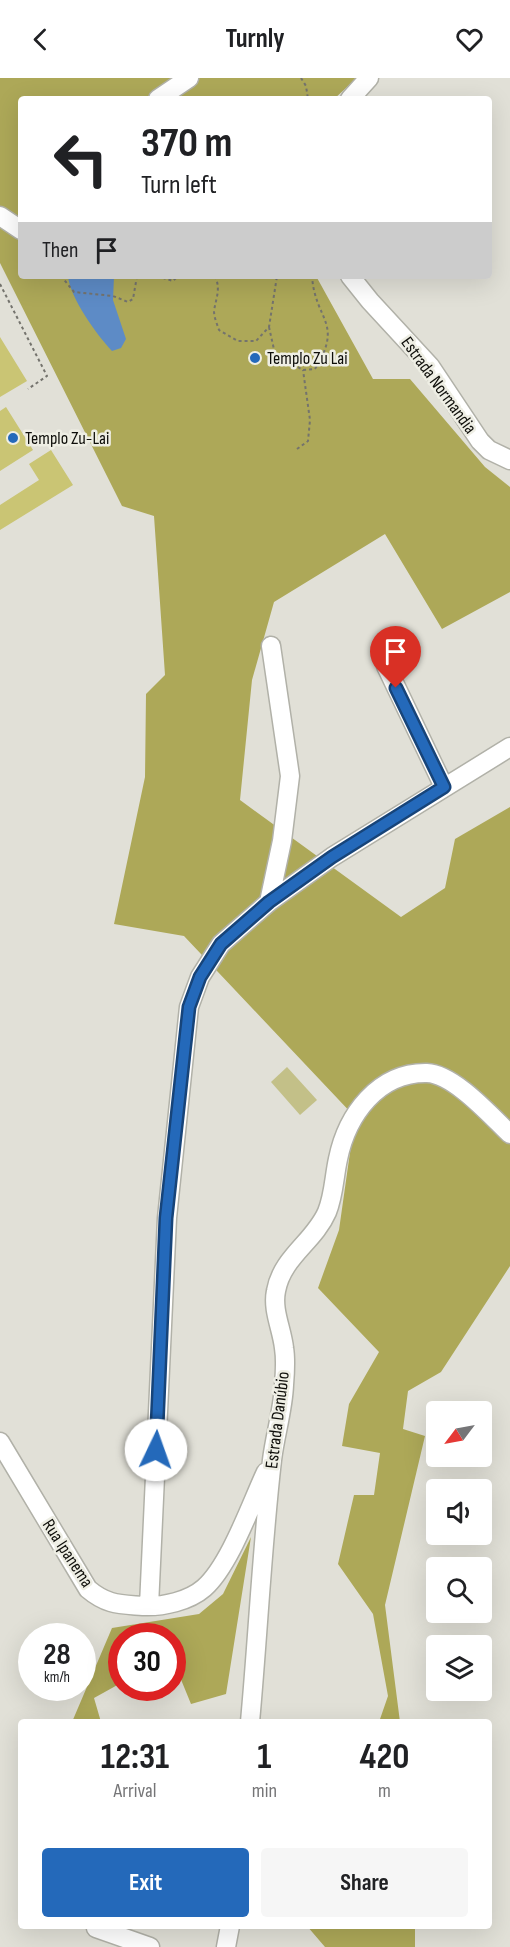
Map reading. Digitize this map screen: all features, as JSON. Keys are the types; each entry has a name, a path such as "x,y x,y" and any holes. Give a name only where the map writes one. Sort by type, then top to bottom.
{"street":[{"path":"162,96 189,78"},
{"path":"353,96 369,78"},
{"path":"0,216 18,228"},
{"name":"Estrada Normandia","path":"352,279 429,366 480,441 489,450 510,460"},
{"path":"269,902 282,841 290,776 271,646"},
{"path":"386,666 444,787"},
{"path":"149,1606 166,1218 189,1007 200,977 221,944 269,902 332,857 510,747"},
{"name":"Estrada Danúbio","path":"250,1719 272,1459 284,1386 284,1349 275,1306 275,1292 282,1270 319,1227 327,1212 343,1137 359,1109 378,1088 401,1076 429,1073 456,1085 510,1134"},
{"name":"Rua Ipanema","path":"0,1442 88,1589 103,1600 149,1606 185,1600 203,1589 218,1571 272,1459"},
{"path":"99,1929 147,1947"},
{"path":"226,1947 229,1929"}],"path":[{"path":"301,78 306,86 308,96"},
{"path":"63,279 74,292 113,296 128,302 133,299 136,279"},
{"path":"216,279 218,299 214,313 219,330 238,341 256,341 269,327"},
{"path":"277,279 269,327 275,354 303,370 315,369 325,354 330,332 313,292 312,279"},
{"path":"0,284 47,376 27,389"},
{"path":"297,449 308,441 309,431 303,370"}],"shaded area":[{"path":"0,78 357,78 337,96 18,96 18,279 318,279 373,379 410,379 485,467 510,487 510,592 442,629 385,534 274,602 252,680 240,800 401,917 445,888 455,839 510,807 510,1266 441,1372 408,1391 403,1429 425,1436 385,1605 400,1719 380,1719 388,1696 373,1614 338,1564 354,1495 374,1495 380,1453 342,1446 349,1404 379,1352 318,1288 339,1230 355,1117 184,936 114,924 145,777 146,694 165,675 154,516 122,506 0,263"},
{"path":"287,1067 317,1100 300,1115 271,1082"},
{"path":"251,1537 226,1694 191,1704 186,1692 186,1623 143,1623 199,1614 223,1594"},
{"path":"108,1637 108,1690 96,1697 96,1666"},
{"path":"81,1701 95,1701 100,1719 73,1719"},
{"path":"310,1929 415,1929 415,1947 325,1947"}],"water":[{"path":"69,279 114,279 113,300 126,339 121,348 112,351 99,336 79,305"}],"building":[{"path":"0,337 27,381 0,397"},
{"name":"Templo Zu-Lai","path":"6,407 33,450 0,471 0,411"},
{"path":"51,450 73,485 0,530 0,505 39,480 29,464"}],"place":[{"name":"Templo Zu Lai","path":"255,358"},
{"name":"Templo Zu-Lai","path":"13,438"}],"route":[{"path":"156,1450 166,1218 189,1007 200,977 221,944 269,902 332,857 444,787 396,688"}]}
